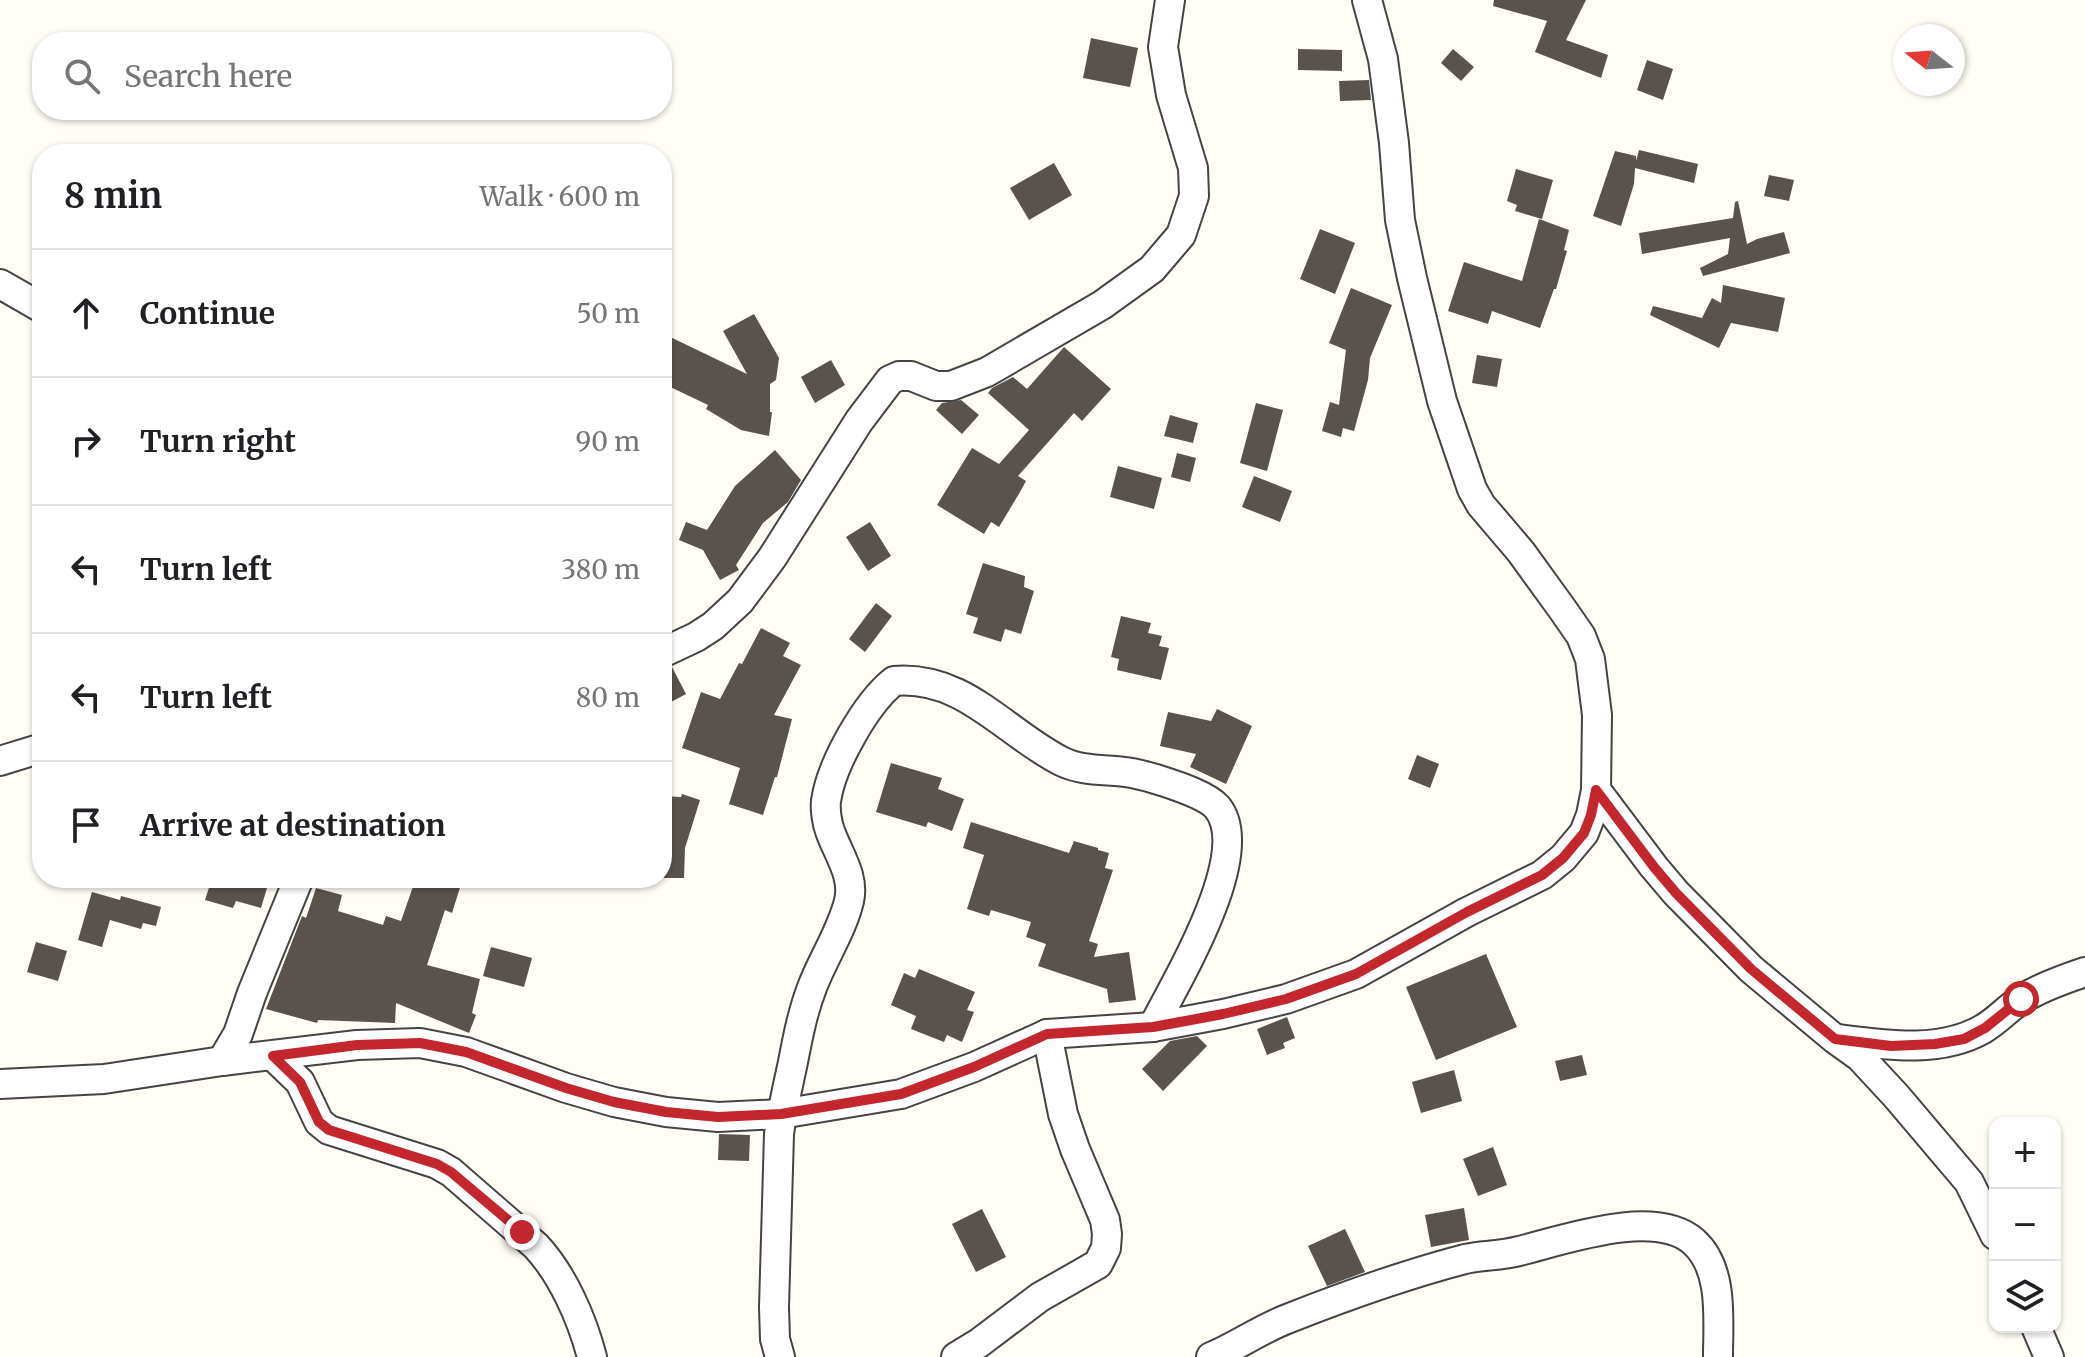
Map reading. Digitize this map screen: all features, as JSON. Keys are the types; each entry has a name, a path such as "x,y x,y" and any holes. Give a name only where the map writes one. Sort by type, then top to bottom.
{"street":[{"path":"672,648 713,626 740,601 772,558 859,421 890,380 911,376 936,386 951,386 987,372 1102,305 1152,269 1181,235 1194,196 1193,168 1171,95 1163,47 1170,0"},
{"path":"0,1084 104,1079 357,1045 420,1043 466,1052 614,1102 666,1112 718,1117 781,1114 901,1094 974,1067 1047,1034 1153,1027 1286,999 1356,974 1467,912 1542,875 1563,858 1584,833 1591,815 1596,790 1597,715 1590,659 1581,636 1563,610 1521,552 1481,505 1472,489 1442,401 1400,220 1383,59 1367,0"},
{"path":"0,284 32,302"},
{"path":"780,1357 775,1339 774,1307 781,1114 802,1017 813,983 850,897 848,877 830,830 825,804 832,778 870,705 894,681 929,681 951,690 975,702 1064,763 1160,780 1211,801 1218,809 1227,832 1223,876 1203,929 1153,1027"},
{"path":"0,761 32,751"},
{"path":"1596,790 1676,893 1751,969 1860,1057 1906,1106 1969,1182 1989,1223"},
{"path":"222,1061 238,1034 295,888"},
{"path":"1835,1039 1891,1046 1964,1039 1985,1028 2021,999 2085,972"},
{"path":"956,1357 1040,1297 1098,1264 1106,1248 1105,1220 1063,1114 1047,1034"},
{"path":"273,1056 300,1082 319,1122 329,1130 437,1164 451,1172 536,1246 547,1257 571,1301 592,1357"},
{"path":"1218,1355 1283,1321 1406,1276 1469,1258 1514,1252 1612,1228 1661,1227 1679,1232 1694,1242 1705,1255 1715,1282 1719,1307 1718,1357"},
{"path":"2039,1333 2049,1357"}],"building":[{"path":"1494,0 1586,0 1566,40 1608,55 1601,78 1535,52 1547,21 1493,6"},
{"path":"1091,38 1138,48 1130,87 1083,78"},
{"path":"1298,49 1342,50 1342,71 1298,70"},
{"path":"1453,49 1474,67 1461,81 1441,63"},
{"path":"1647,60 1673,69 1663,100 1637,90"},
{"path":"1369,80 1371,100 1340,101 1339,81"},
{"path":"1639,150 1698,164 1694,183 1635,168 1634,184 1621,226 1593,216 1615,151 1636,156 1636,161"},
{"path":"1054,163 1072,195 1029,220 1010,188"},
{"path":"1516,169 1553,180 1542,219 1515,211 1517,205 1507,201"},
{"path":"1769,175 1794,180 1789,201 1764,196"},
{"path":"1738,201 1747,244 1784,232 1790,253 1703,276 1700,268 1728,254 1730,238 1642,254 1639,233 1733,218 1735,202"},
{"path":"1539,219 1569,230 1564,250 1567,251 1556,289 1540,328 1492,311 1488,324 1448,311 1464,262 1522,281"},
{"path":"1320,229 1355,243 1335,294 1300,279"},
{"path":"1723,285 1785,298 1778,332 1731,323 1719,348 1650,315 1653,306 1702,318 1712,298 1721,303"},
{"path":"1351,288 1392,305 1370,358 1368,380 1354,431 1343,428 1341,437 1322,431 1330,402 1339,405 1346,350 1329,343"},
{"path":"754,314 779,358 776,380 770,384 772,412 769,436 741,430 706,409 708,405 672,388 672,338 747,374 723,331"},
{"path":"1064,347 1111,389 1082,421 1074,413 1018,476 1026,481 1020,492 999,527 991,522 984,534 937,505 972,448 999,464 1029,430 988,393 992,388 1013,377 1027,389"},
{"path":"1477,355 1502,359 1497,387 1472,383"},
{"path":"831,360 845,385 815,403 801,377"},
{"path":"961,400 979,415 962,434 936,410 942,403"},
{"path":"1256,403 1283,410 1267,471 1240,463"},
{"path":"1170,415 1198,423 1193,443 1164,436"},
{"path":"775,450 801,480 788,502 763,523 736,565 739,570 720,580 703,550 679,540 686,522 707,530 735,486"},
{"path":"1177,453 1196,458 1190,482 1171,477"},
{"path":"1118,466 1162,478 1154,509 1110,497"},
{"path":"1254,476 1292,491 1280,522 1242,507"},
{"path":"870,522 891,556 868,571 846,537"},
{"path":"983,563 1025,576 1024,587 1034,591 1021,634 1005,629 1001,642 973,633 978,618 966,614"},
{"path":"876,603 892,616 865,652 849,639"},
{"path":"1121,616 1151,623 1148,633 1162,636 1159,646 1169,648 1161,680 1117,670 1119,659 1111,657"},
{"path":"761,628 790,643 783,656 801,665 774,715 792,719 777,777 763,815 729,804 740,768 682,748 701,692 720,699"},
{"path":"672,667 686,694 672,701"},
{"path":"1217,709 1252,726 1226,784 1190,767 1196,754 1160,746 1168,712 1211,721"},
{"path":"1417,755 1439,764 1430,788 1408,779"},
{"path":"891,763 942,778 938,789 964,799 952,831 928,822 926,827 876,812"},
{"path":"682,794 700,800 685,848 684,878 672,878 672,797 681,797"},
{"path":"971,822 1069,853 1074,841 1109,853 1105,868 1113,870 1089,941 1098,944 1094,957 1129,952 1136,1000 1109,1003 1107,989 1038,966 1046,944 1026,937 1031,922 991,910 989,916 967,909 984,855 963,848"},
{"path":"209,888 267,888 261,908 236,901 233,908 205,900"},
{"path":"316,888 342,895 338,911 383,925 386,916 401,921 413,888 460,888 452,913 445,910 427,965 480,979 472,1013 476,1015 469,1033 396,1003 395,1023 318,1020 317,1023 266,1009"},
{"path":"92,892 161,907 156,926 143,923 141,929 110,920 102,947 78,940"},
{"path":"36,942 67,951 58,981 27,972"},
{"path":"491,947 532,958 524,987 483,976"},
{"path":"1486,954 1517,1027 1436,1060 1406,987"},
{"path":"919,969 975,992 967,1010 974,1012 962,1042 947,1035 944,1042 911,1029 916,1016 891,1005 904,973 915,978"},
{"path":"1287,1017 1295,1038 1283,1043 1285,1048 1267,1055 1257,1029"},
{"path":"1197,1036 1207,1046 1163,1091 1142,1069 1170,1041"},
{"path":"1582,1055 1587,1075 1560,1081 1555,1061"},
{"path":"1454,1070 1462,1101 1421,1113 1412,1082"},
{"path":"719,1134 750,1135 749,1161 718,1160"},
{"path":"1493,1147 1507,1185 1478,1196 1463,1159"},
{"path":"1464,1208 1469,1240 1431,1247 1425,1215"},
{"path":"982,1209 1006,1257 976,1272 952,1224"},
{"path":"1345,1229 1365,1272 1327,1286 1308,1246"}],"route":[{"path":"522,1232 451,1172 437,1164 329,1130 319,1122 300,1082 273,1056 357,1045 420,1043 466,1052 614,1102 666,1112 718,1117 781,1114 901,1094 928,1086 1047,1034 1153,1027 1223,1014 1286,999 1356,974 1467,912 1542,875 1563,858 1584,833 1596,790 1676,893 1751,969 1835,1039 1891,1046 1964,1039 1985,1028 2021,999"}]}
